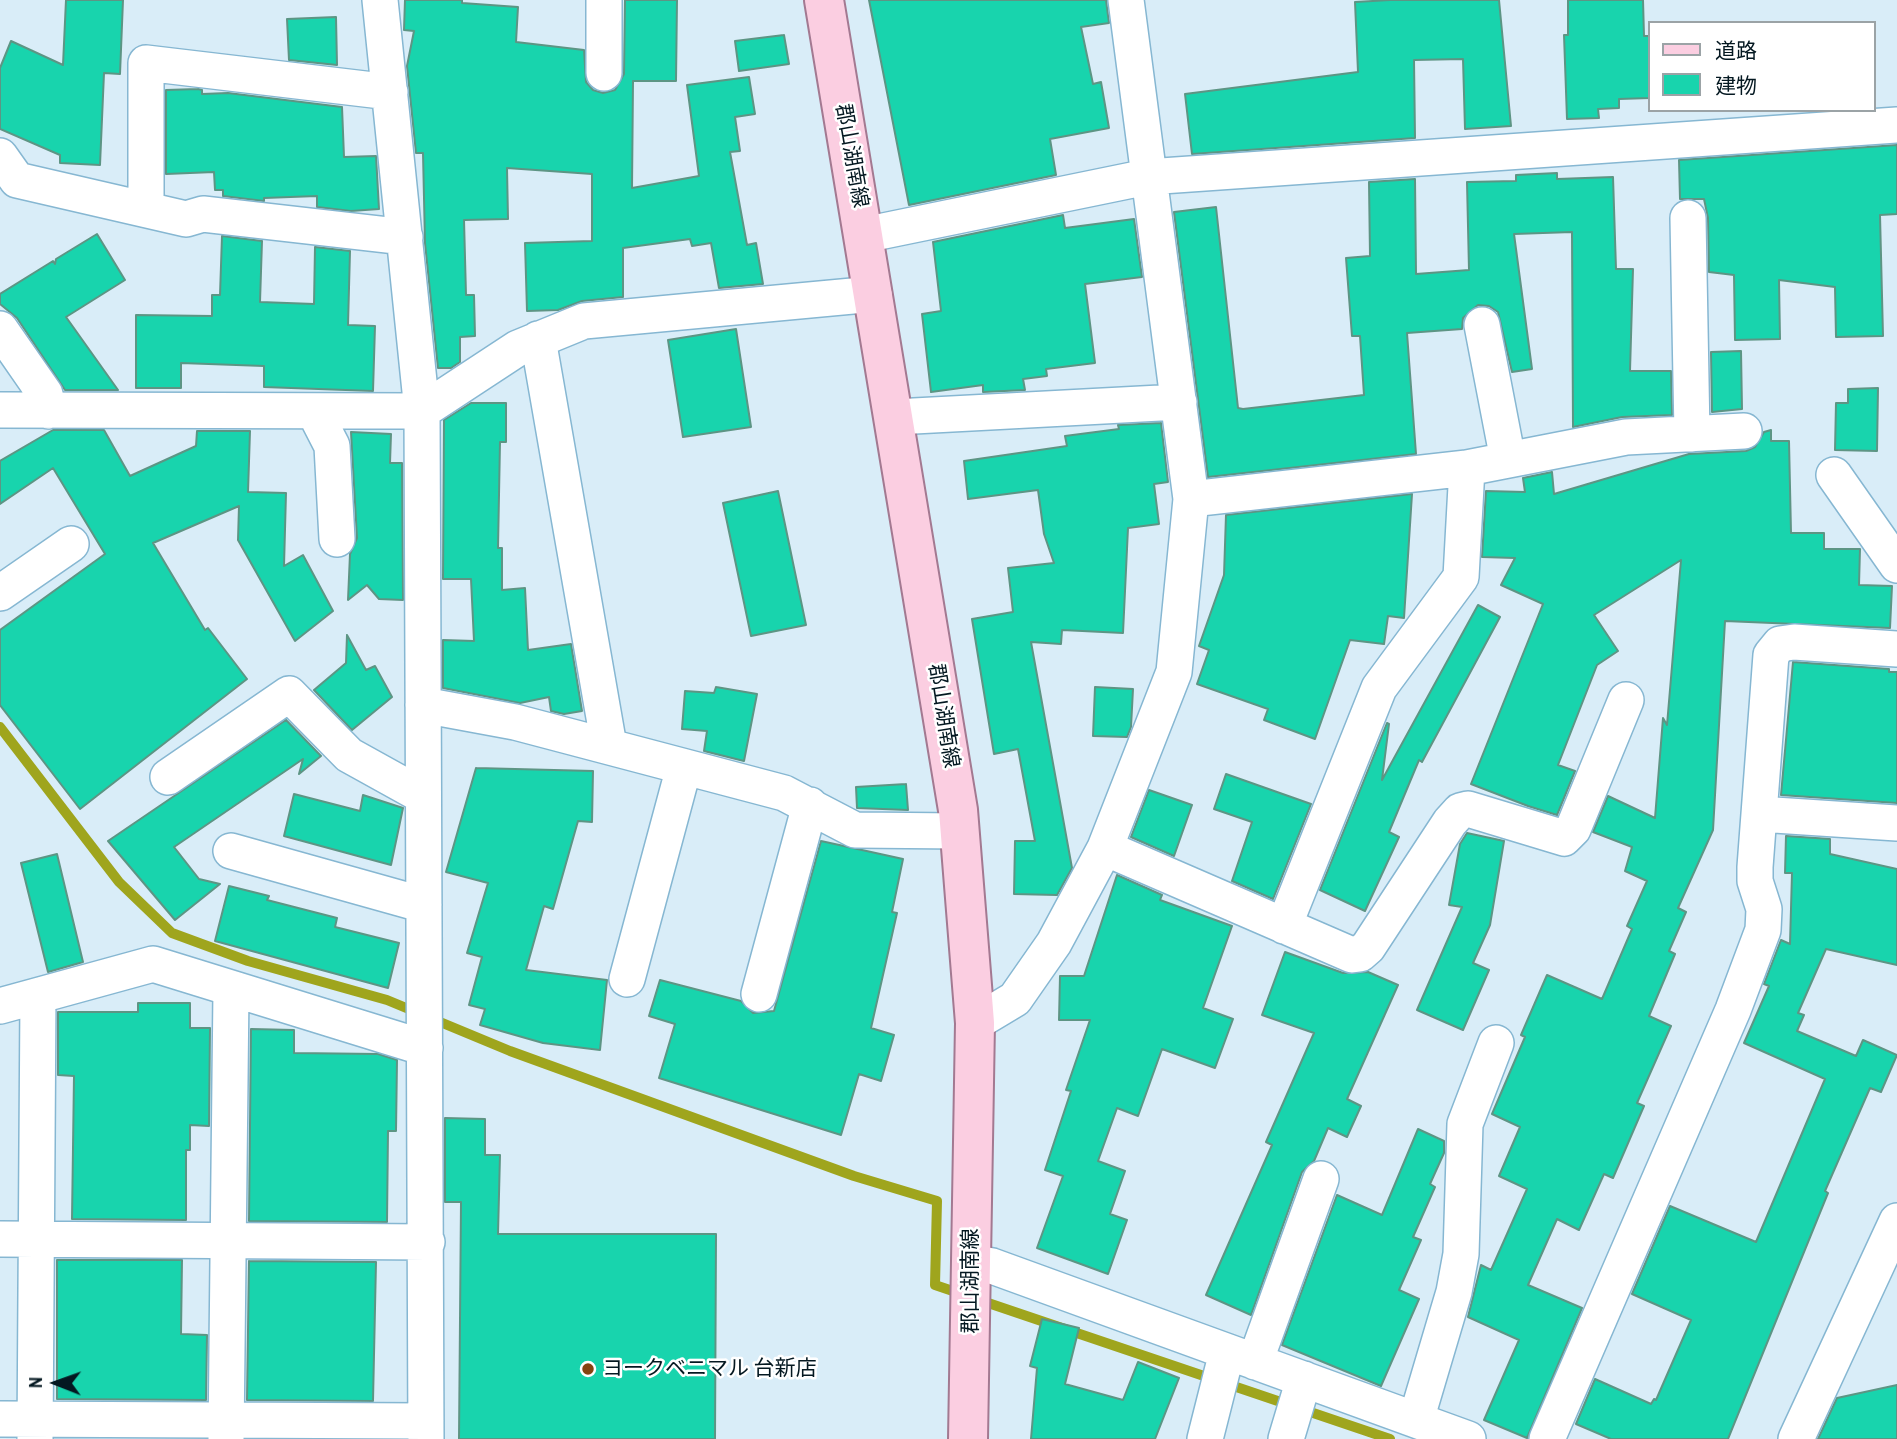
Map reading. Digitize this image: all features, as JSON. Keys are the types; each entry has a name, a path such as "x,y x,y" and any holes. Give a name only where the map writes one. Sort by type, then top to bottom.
{"main road":[{"name":"郡山湖南線","path":"824,0 895,417 960,831 975,1023 968,1439"}],"street":[{"path":"0,1419 35,1429 426,1430 422,411 380,0"},
{"path":"604,0 604,73"},
{"path":"975,1023 1015,999 1054,943 1105,848 1174,672 1191,499 1126,0"},
{"path":"146,209 146,63 390,92"},
{"path":"864,234 1147,177 1897,125"},
{"path":"0,156 17,180 186,219 203,214 405,237"},
{"path":"1688,218 1692,434"},
{"path":"0,411 422,411 518,348 584,321 874,294"},
{"path":"1482,325 1508,460"},
{"path":"0,329 45,394 48,411"},
{"path":"538,339 609,746"},
{"path":"895,417 1179,402"},
{"path":"314,411 332,446 337,539"},
{"path":"1191,499 1467,468 1626,437 1744,431"},
{"path":"1284,926 1379,688 1461,577 1467,468"},
{"path":"1834,475 1897,565"},
{"path":"0,593 71,544"},
{"path":"1547,1439 1733,1010 1763,930 1765,909 1755,881 1771,655 1780,644 1794,642 1897,649"},
{"path":"168,777 289,694 349,755 423,796"},
{"path":"1105,848 1352,955 1360,954 1368,947 1450,822 1460,811 1468,809 1564,838 1573,829 1626,700"},
{"path":"423,705 515,722 784,793 864,832 960,831"},
{"path":"627,979 684,766"},
{"path":"759,994 810,805"},
{"path":"1759,814 1897,823"},
{"path":"231,851 424,905"},
{"path":"0,1006 153,964 425,1048"},
{"path":"226,1429 231,1240 231,990"},
{"path":"35,1429 38,996"},
{"path":"1416,1420 1454,1292 1461,1254 1465,1124 1496,1043"},
{"path":"1205,1439 1321,1179"},
{"path":"1797,1439 1897,1221"},
{"path":"0,1239 427,1242"},
{"path":"971,1262 992,1266 1468,1439"},
{"path":"1286,1439 1304,1379"}],"building":[{"path":"66,0 123,0 120,74 104,73 100,165 60,163 60,155 0,129 0,68 11,41 63,65"},
{"path":"405,0 462,0 462,3 518,7 516,42 584,50 586,82 593,90 603,93 615,90 624,74 625,0 677,0 676,81 633,81 632,188 699,176 687,85 749,77 755,114 735,117 740,151 730,152 747,245 756,243 763,284 719,288 711,243 692,246 690,239 623,248 623,297 582,301 558,310 527,311 525,243 592,241 592,174 507,168 508,219 464,220 466,295 474,295 475,336 460,337 460,362 451,368 438,368 425,243 423,153 416,153 407,66 414,31 404,30"},
{"path":"869,0 1106,0 1109,23 1081,27 1093,84 1101,82 1109,128 1050,139 1056,175 909,205"},
{"path":"1499,0 1511,126 1465,129 1463,59 1414,60 1415,138 1192,154 1185,94 1358,72 1355,2"},
{"path":"1568,0 1643,0 1644,36 1648,36 1648,98 1619,99 1619,108 1598,109 1599,118 1567,119 1564,35 1568,35"},
{"path":"336,17 337,65 289,60 287,19"},
{"path":"784,35 789,64 739,71 735,41"},
{"path":"166,90 202,90 202,94 228,93 342,107 344,157 376,156 379,209 351,211 317,207 317,196 264,198 264,201 223,196 223,190 215,190 214,172 166,174"},
{"path":"1897,145 1897,214 1880,215 1883,336 1836,337 1835,287 1779,280 1780,339 1735,340 1734,275 1709,272 1708,218 1704,199 1680,199 1679,160"},
{"path":"1557,173 1557,179 1613,177 1616,269 1633,269 1630,371 1671,371 1672,415 1622,417 1573,427 1572,232 1514,234 1532,369 1512,372 1498,312 1489,306 1478,305 1463,318 1462,329 1407,333 1416,454 1208,477 1174,212 1216,207 1238,408 1243,409 1364,395 1360,336 1352,336 1346,258 1370,256 1369,182 1415,179 1416,274 1469,270 1467,182 1516,181 1516,175"},
{"path":"1063,215 1065,228 1134,219 1142,277 1085,284 1095,363 1046,369 1047,376 1023,379 1025,390 983,392 983,385 931,392 922,314 941,311 933,242"},
{"path":"97,234 125,280 66,317 118,390 65,390 17,318 0,304 0,294 53,261 55,264 56,259"},
{"path":"222,236 262,241 260,302 314,304 315,247 350,251 348,325 375,326 373,391 264,387 264,366 181,363 181,388 136,388 136,315 212,316 212,295 220,295"},
{"path":"736,329 751,427 683,437 668,340"},
{"path":"1741,351 1742,409 1712,412 1711,352"},
{"path":"1878,388 1877,451 1835,450 1836,403 1848,403 1848,389"},
{"path":"471,403 506,403 506,442 500,442 498,548 502,548 502,590 525,588 528,650 571,644 582,711 564,714 551,711 549,697 520,703 443,688 443,640 474,641 471,579 443,579 444,420"},
{"path":"1161,423 1168,482 1154,484 1159,524 1128,528 1123,633 1062,630 1061,644 1031,642 1072,868 1057,895 1014,894 1015,841 1035,841 1018,749 994,754 972,619 1013,612 1008,568 1054,563 1044,534 1038,490 968,499 964,461 1067,446 1065,436 1119,429 1118,425"},
{"path":"53,430 104,430 130,476 196,446 197,431 250,431 248,492 286,493 284,566 303,555 333,611 295,641 238,540 239,506 153,543 205,630 208,628 247,679 80,809 0,705 0,630 105,554 53,468 0,504 0,461"},
{"path":"1771,430 1771,441 1789,441 1791,533 1824,533 1824,549 1860,549 1859,585 1892,586 1890,628 1725,621 1713,830 1678,908 1686,912 1669,951 1675,954 1649,1016 1671,1026 1637,1103 1644,1106 1613,1178 1604,1174 1579,1230 1557,1219 1528,1285 1582,1308 1527,1438 1484,1420 1519,1340 1468,1317 1481,1265 1491,1270 1527,1189 1499,1176 1520,1127 1492,1114 1525,1037 1521,1035 1547,975 1602,999 1632,929 1627,926 1647,881 1625,871 1632,847 1593,832 1608,796 1655,818 1663,718 1667,725 1681,560 1594,615 1618,651 1597,665 1558,765 1575,771 1557,815 1528,806 1471,784 1543,604 1501,585 1515,558 1482,557 1486,491 1525,492 1523,478 1552,472 1554,494 1689,454 1746,451 1755,447 1764,432"},
{"path":"351,432 391,434 390,463 402,463 403,600 379,599 367,585 348,600 350,554 357,538"},
{"path":"778,491 806,625 751,636 723,503"},
{"path":"1412,494 1404,618 1388,616 1384,644 1350,640 1315,739 1264,720 1268,709 1197,684 1209,650 1199,646 1224,575 1226,515"},
{"path":"1478,605 1500,617 1422,762 1419,760 1389,832 1399,837 1365,911 1320,890 1387,723 1382,780"},
{"path":"347,635 366,670 375,666 392,697 352,730 314,690 346,663"},
{"path":"1793,662 1889,669 1889,672 1897,672 1897,803 1781,795"},
{"path":"716,687 757,694 744,761 704,751 707,731 682,729 685,691 714,693"},
{"path":"1095,687 1133,689 1131,727 1127,737 1093,736"},
{"path":"286,720 321,756 299,774 303,759 174,847 199,879 220,884 175,920 108,841"},
{"path":"476,768 593,771 592,822 578,821 553,909 544,906 526,970 607,980 600,1050 543,1043 480,1025 485,1009 469,1005 482,957 467,953 488,883 446,872"},
{"path":"1226,774 1311,804 1273,899 1232,881 1252,822 1214,809"},
{"path":"906,784 908,810 857,808 856,787"},
{"path":"1149,790 1192,805 1174,856 1131,837"},
{"path":"294,794 360,811 363,795 403,808 391,865 284,836"},
{"path":"1467,833 1504,841 1490,925 1473,963 1489,970 1463,1030 1417,1010 1462,907 1449,905 1460,844"},
{"path":"1786,836 1830,839 1830,854 1897,869 1897,965 1826,949 1798,1013 1804,1015 1797,1031 1856,1056 1863,1040 1897,1055 1881,1092 1870,1088 1825,1191 1828,1193 1728,1439 1611,1439 1576,1424 1595,1379 1651,1404 1656,1400 1691,1320 1632,1294 1670,1206 1756,1242 1825,1079 1744,1043 1769,986 1764,984 1781,940 1790,944 1792,873 1785,873"},
{"path":"821,841 903,859 892,912 897,913 871,1028 894,1035 881,1081 859,1074 841,1135 659,1078 675,1024 649,1016 660,980 741,1001 753,1013 774,1011"},
{"path":"57,854 83,962 48,972 21,863"},
{"path":"1117,875 1162,895 1160,900 1232,926 1203,1008 1233,1019 1215,1068 1162,1049 1138,1116 1117,1108 1098,1161 1125,1171 1110,1214 1127,1220 1108,1274 1037,1248 1063,1176 1045,1170 1071,1091 1066,1090 1090,1020 1059,1020 1060,976 1084,976"},
{"path":"229,886 269,896 267,900 337,918 335,927 399,943 388,988 215,941"},
{"path":"1285,952 1343,973 1368,972 1398,985 1347,1099 1361,1106 1347,1137 1328,1128 1314,1161 1302,1172 1251,1315 1206,1295 1272,1145 1266,1142 1314,1033 1262,1015"},
{"path":"138,1003 190,1003 190,1028 210,1028 209,1126 190,1125 190,1150 186,1150 186,1220 72,1219 74,1076 58,1075 58,1012 138,1012"},
{"path":"251,1029 294,1030 294,1053 378,1054 397,1060 396,1131 388,1131 387,1222 249,1221"},
{"name":"ヨークベニマル 台新店","path":"445,1118 485,1119 485,1155 500,1155 498,1234 716,1234 715,1439 459,1439 461,1202 445,1202"},
{"path":"1418,1129 1444,1141 1444,1153 1430,1184 1435,1187 1413,1237 1421,1240 1399,1290 1419,1299 1381,1386 1282,1345 1337,1195 1382,1215"},
{"path":"57,1260 182,1260 181,1334 207,1335 206,1400 57,1399"},
{"path":"249,1261 376,1262 373,1401 247,1400"},
{"path":"1042,1319 1079,1328 1065,1384 1123,1400 1138,1362 1179,1378 1155,1439 1031,1439 1037,1368 1030,1366"},
{"path":"1897,1385 1897,1439 1818,1439 1837,1398"}],"waterway":[{"path":"0,727 119,882 172,933 248,961 387,1000 510,1051 854,1176 937,1201 935,1285 1390,1439"}],"place":[{"name":"ヨークベニマル 台新店","path":"588,1369"}]}
